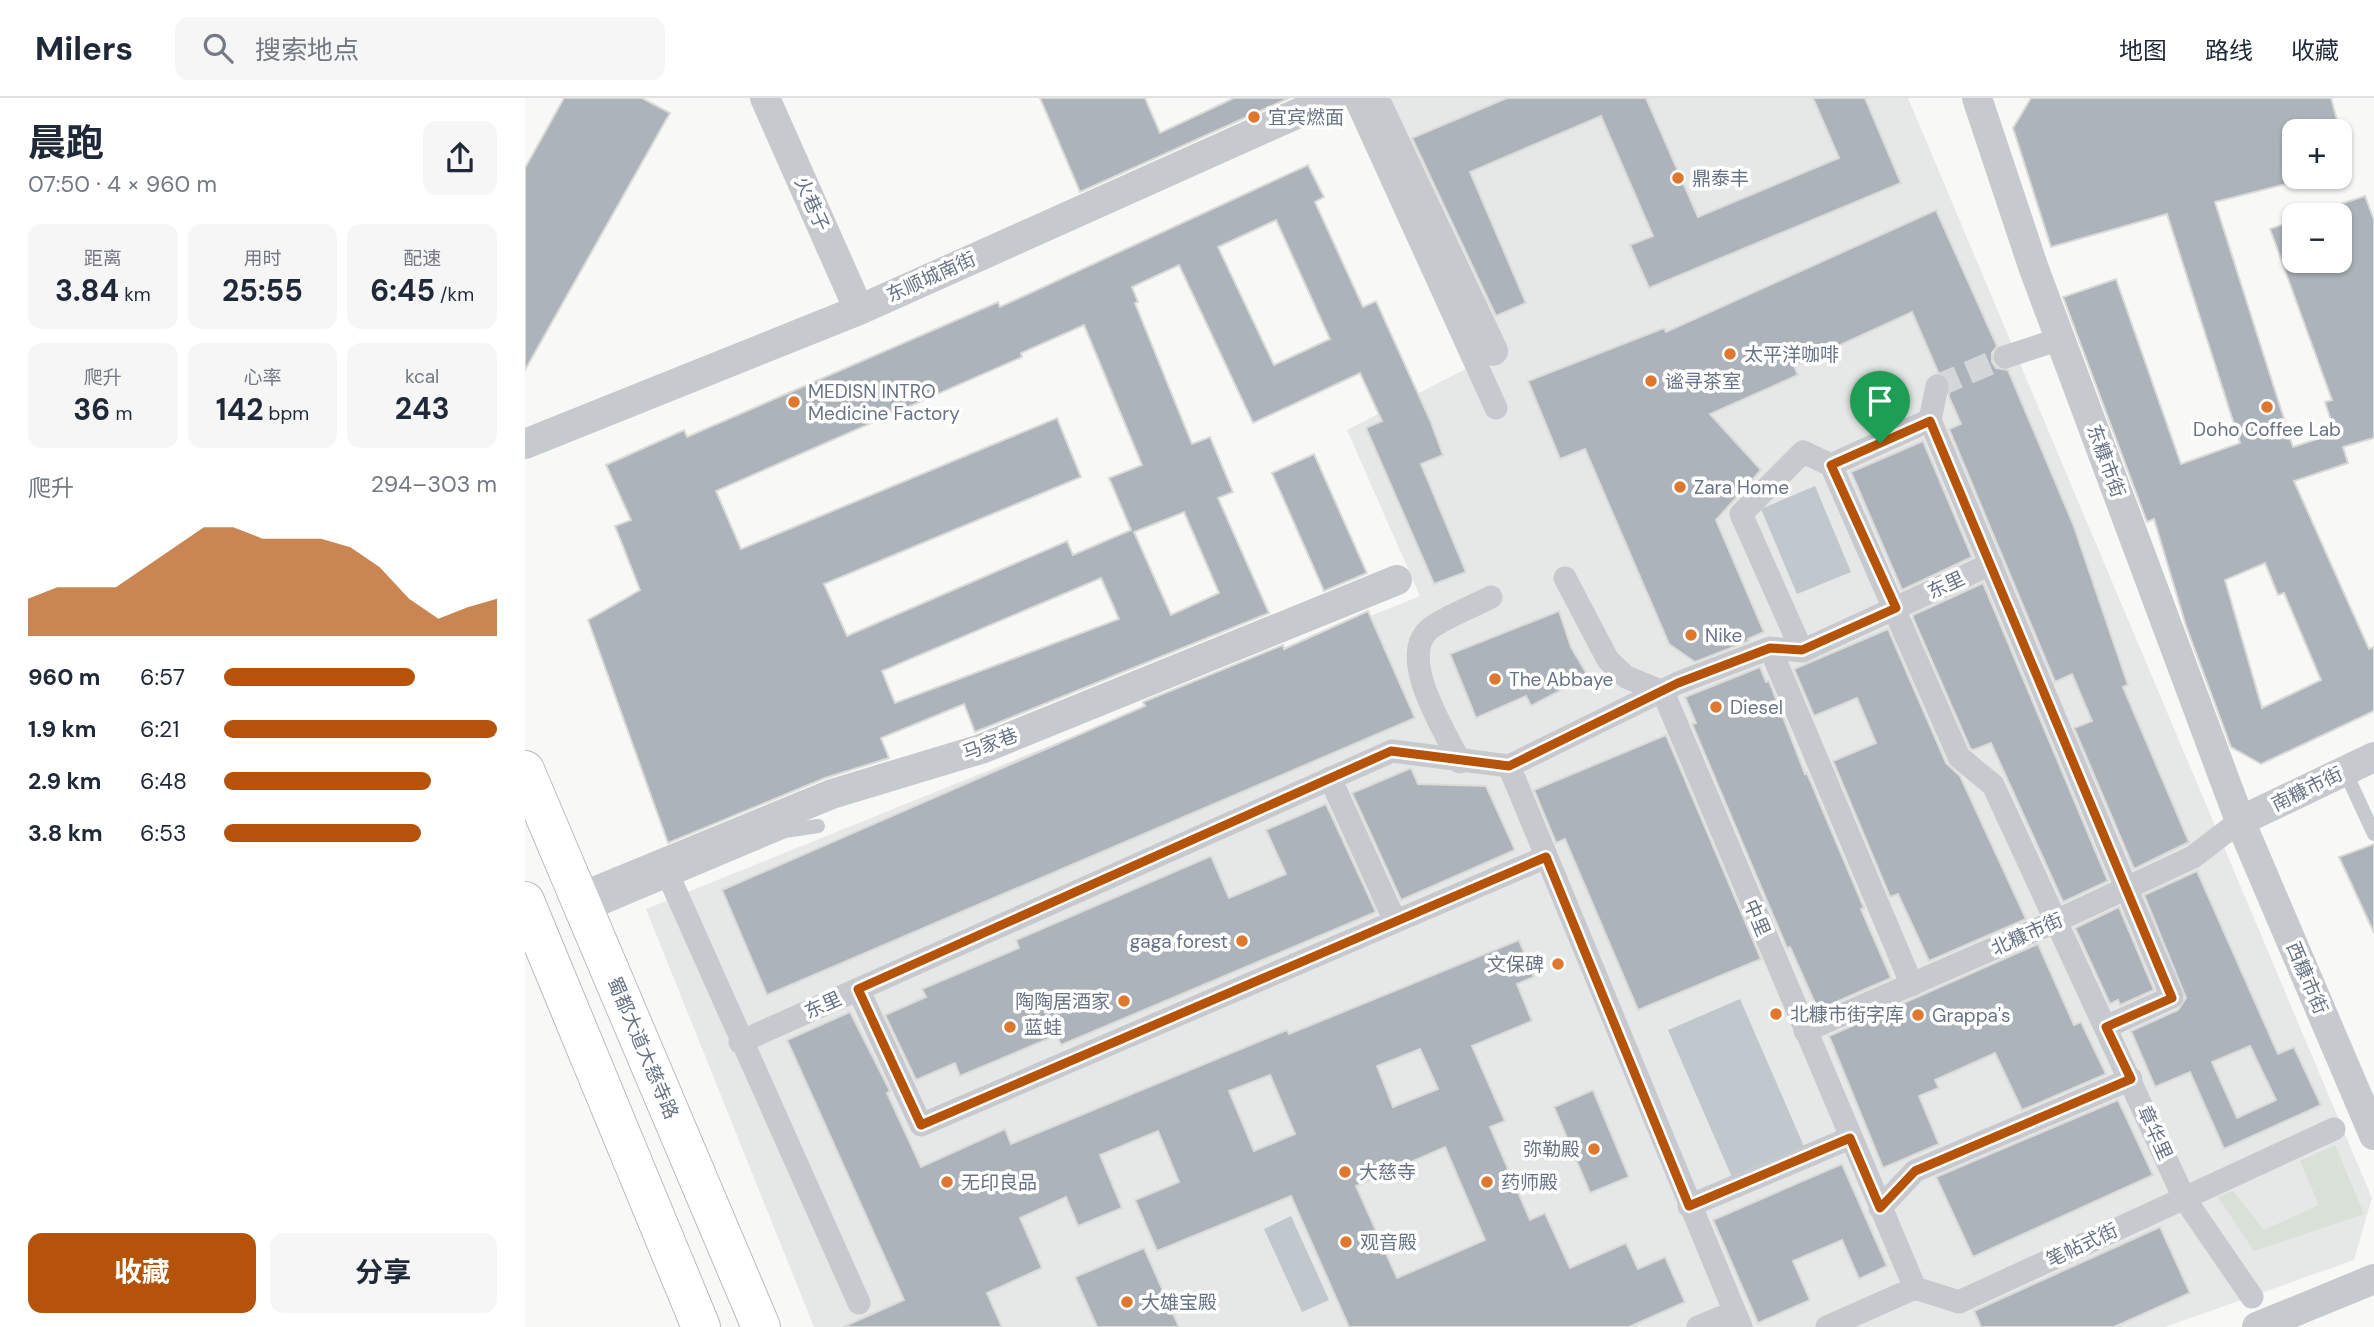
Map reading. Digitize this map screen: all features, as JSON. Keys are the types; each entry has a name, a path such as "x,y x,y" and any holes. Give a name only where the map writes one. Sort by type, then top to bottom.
{"main road":[{"name":"蜀都大道大慈寺路","path":"525,770 761,1327"},
{"path":"525,901 701,1327"}],"street":[{"name":"火巷子","path":"765,98 859,310"},
{"name":"东顺城南街","path":"525,444 859,310 1285,106 1332,98"},
{"path":"1355,98 1496,408"},
{"path":"1374,98 1493,351"},
{"name":"东糠市街","path":"1977,98 2060,339 2240,821"},
{"path":"2005,357 2060,339"},
{"path":"1937,386 1930,421 2172,998 2106,1027"},
{"path":"1802,650 1741,514 1803,452 1831,465 1930,421"},
{"name":"章华里","path":"1831,465 1896,608 1959,757 1993,785 2054,922 2131,1079 2184,1198 2252,1297"},
{"name":"东里","path":"740,1042 1391,751 1460,762 1509,766 1663,692 1770,648 1802,650 1991,564"},
{"path":"1565,578 1608,660 1626,677 1663,692"},
{"name":"马家巷","path":"583,906 832,794 981,749 1397,580"},
{"path":"1460,762 1419,675 1418,648 1430,629 1491,597"},
{"path":"1770,648 1912,985"},
{"name":"中里","path":"1663,692 1915,1288"},
{"name":"南糠市街","path":"2240,821 2374,757"},
{"path":"1509,766 1738,1319 1698,1327"},
{"path":"1330,778 1395,921"},
{"name":"北糠市街","path":"1805,1031 2054,922 2193,857 2240,821"},
{"name":"西糠市街","path":"2240,821 2374,1135"},
{"path":"858,989 921,1125 1546,857"},
{"path":"670,879 740,1042 859,1303"},
{"path":"1880,1208 1915,1171 2131,1079"},
{"name":"笔帖式街","path":"1915,1288 1959,1302 2335,1129"},
{"path":"1689,1206 1850,1138"},
{"path":"2257,1327 2374,1279"},
{"path":"1827,1327 1915,1288"}],"lane":[{"path":"2345,771 2374,834"},
{"path":"583,906 670,879 785,831 818,826"}],"shaded area":[{"path":"1385,98 1908,98 2372,1198 2354,1260 2165,1327 814,1327 646,909 1420,596 1347,430 1485,359"},
{"path":"1815,486 1851,572 1797,594 1761,509"},
{"path":"1740,999 1806,1151 1734,1182 1668,1030"},
{"path":"2335,1145 2364,1214 2254,1251 2218,1197 2233,1191 2264,1230 2319,1205 2300,1161"},
{"path":"1291,1216 1329,1300 1302,1312 1264,1229"}],"building":[{"path":"564,98 642,98 670,113 525,370 525,168"},
{"path":"1040,98 1145,98 1160,133 1234,98 1289,98 1080,192"},
{"path":"1507,98 1646,98 1698,217 1839,158 1813,98 1865,98 1901,183 1649,288 1630,245 1653,236 1601,116 1470,172 1526,303 1496,316 1412,138"},
{"path":"2031,98 2331,98 2337,119 2282,119 2282,185 2215,202 2293,447 2335,433 2325,402 2332,400 2286,273 2352,273 2352,203 2343,203 2365,196 2374,220 2374,438 2343,447 2348,463 2294,481 2369,649 2374,647 2374,711 2261,764 2231,747 2186,626 2154,519 2147,522 2063,297 2116,279 2181,464 2240,443 2167,214 2051,247 2013,128","holes":["2265,563 2278,595 2284,593 2321,680 2262,708 2225,580"]},
{"path":"1308,165 1324,197 1315,202 1363,307 1376,301 1430,420 1443,455 1421,464 1466,572 1434,584 1366,428 1382,421 1360,373 1253,423 1179,265 1132,287 1138,302 1135,303 1192,444 1210,437 1233,492 1218,498 1269,613 975,732 964,704 881,738 889,758 825,778 668,843 588,620 640,590 615,526 631,520 606,465 684,430 687,437 998,302 1000,307","holes":["1276,220 1330,339 1274,365 1218,247","1084,325 1142,465 1109,478 1131,530 1073,555 1067,541 847,636 824,584 1081,477 1057,418 741,549 716,491 1022,357 1021,353","1184,512 1219,593 1171,615 1134,532","1101,578 1119,619 895,703 882,671"]},
{"path":"1936,210 1997,346 1992,353 1992,362 1996,368 2008,370 2073,524 2128,685 2123,687 2189,842 2134,869 2074,728 2092,721 2072,674 2055,682 1949,429 1961,424 1949,397 1950,381 1938,372 1912,312 1794,366 1798,375 1710,414 1761,470 1716,520 1764,632 1748,639 1749,641 1695,662 1669,644 1585,449 1560,459 1528,381 1664,328 1666,332"},
{"path":"2282,224 2282,262 2270,229"},
{"path":"1923,441 1972,557 1902,590 1851,472"},
{"path":"1314,454 1367,573 1324,591 1272,473"},
{"path":"1983,583 2108,881 2063,902 1991,743 1973,750 1970,748 1913,618 1913,615"},
{"path":"1368,611 1415,718 767,995 722,890 1145,706 1143,702 1283,645 1284,649"},
{"path":"1559,611 1571,647 1588,676 1531,706 1526,696 1476,718 1450,654"},
{"path":"1888,629 1946,763 1960,776 2026,919 1929,961 1898,894 1890,897 1833,761 1876,743 1857,698 1814,716 1794,669"},
{"path":"1760,667 1766,682 1769,681 1891,978 1818,1010 1790,947 1787,948 1692,724 1696,723 1685,697"},
{"path":"1666,735 1761,959 1638,1010 1565,839 1556,843 1534,790"},
{"path":"1411,768 1418,784 1486,786 1515,850 1401,900 1352,793"},
{"path":"1326,804 1376,912 1061,1045 1057,1035 960,1076 955,1063 916,1080 885,1015 926,997 922,989 1019,948 1016,940 1211,856 1229,898 1286,874 1266,830"},
{"path":"2374,844 2374,933 2339,857"},
{"path":"2197,871 2278,1054 2294,1047 2321,1105 2224,1149 2190,1072 2155,1087 2131,1031 2178,1010 2186,998 2144,895","holes":["2250,1046 2276,1100 2237,1118 2212,1062"]},
{"path":"2119,907 2154,990 2120,1005 2118,1000 2110,1004 2075,928"},
{"path":"1519,940 1534,977 1517,984 1532,1021 1472,1046 1505,1121 1490,1127 1530,1220 1545,1213 1570,1268 1626,1243 1638,1269 1665,1257 1685,1302 1629,1327 1349,1327 1291,1196 1157,1251 1135,1200 1179,1182 1158,1131 1100,1155 1122,1208 1078,1226 1066,1197 1020,1218 1042,1268 987,1293 1002,1327 843,1327 904,1300 787,1040 850,1012 890,1091 887,1093 921,1167 1005,1129 1011,1144 1287,1030 1289,1034","holes":["1420,1049 1438,1089 1393,1107 1377,1066","1270,1075 1295,1134 1254,1151 1229,1091","1445,1147 1485,1240 1397,1278 1356,1186"]},
{"path":"2038,944 2074,1025 2081,1022 2106,1074 2022,1110 1995,1053 1935,1080 1939,1088 1919,1096 1939,1144 1883,1168 1829,1036"},
{"path":"1593,1090 1629,1177 1590,1193 1554,1107"},
{"path":"2118,1100 2153,1175 1973,1257 1936,1177"},
{"path":"1842,1164 1887,1266 1859,1279 1842,1240 1793,1261 1810,1300 1758,1323 1713,1220"},
{"path":"2160,1227 2190,1293 2114,1327 1981,1327 1974,1311"},
{"name":"大雄宝殿","path":"1144,1248 1179,1327 1097,1327 1075,1277"}],"tunnel":[{"path":"1937,386 2005,357"}],"place":[{"name":"宜宾燃面","path":"1254,117"},
{"name":"鼎泰丰","path":"1678,178"},
{"name":"太平洋咖啡","path":"1730,354"},
{"name":"谧寻茶室","path":"1651,381"},
{"name":"MEDISN INTRO Medicine Factory","path":"794,402"},
{"name":"Doho Coffee Lab","path":"2267,407"},
{"name":"Zara Home","path":"1680,487"},
{"name":"Nike","path":"1691,635"},
{"name":"The Abbaye","path":"1495,679"},
{"name":"Diesel","path":"1716,707"},
{"name":"gaga forest","path":"1242,941"},
{"name":"文保碑","path":"1558,964"},
{"name":"陶陶居酒家","path":"1124,1001"},
{"name":"北糠市街字库","path":"1776,1014"},
{"name":"Grappa's","path":"1918,1015"},
{"name":"蓝蛙","path":"1010,1027"},
{"name":"弥勒殿","path":"1594,1149"},
{"name":"大慈寺","path":"1345,1172"},
{"name":"无印良品","path":"947,1182"},
{"name":"药师殿","path":"1487,1182"},
{"name":"观音殿","path":"1346,1242"},
{"name":"大雄宝殿","path":"1127,1302"}],"route":[{"path":"1930,421 2172,998 2106,1027 2131,1079 1915,1171 1880,1208 1850,1138 1689,1206 1546,857 921,1125 858,989 1391,751 1460,762 1509,766 1678,683 1770,648 1802,650 1896,608 1831,465 1880,443 1930,421"}]}
